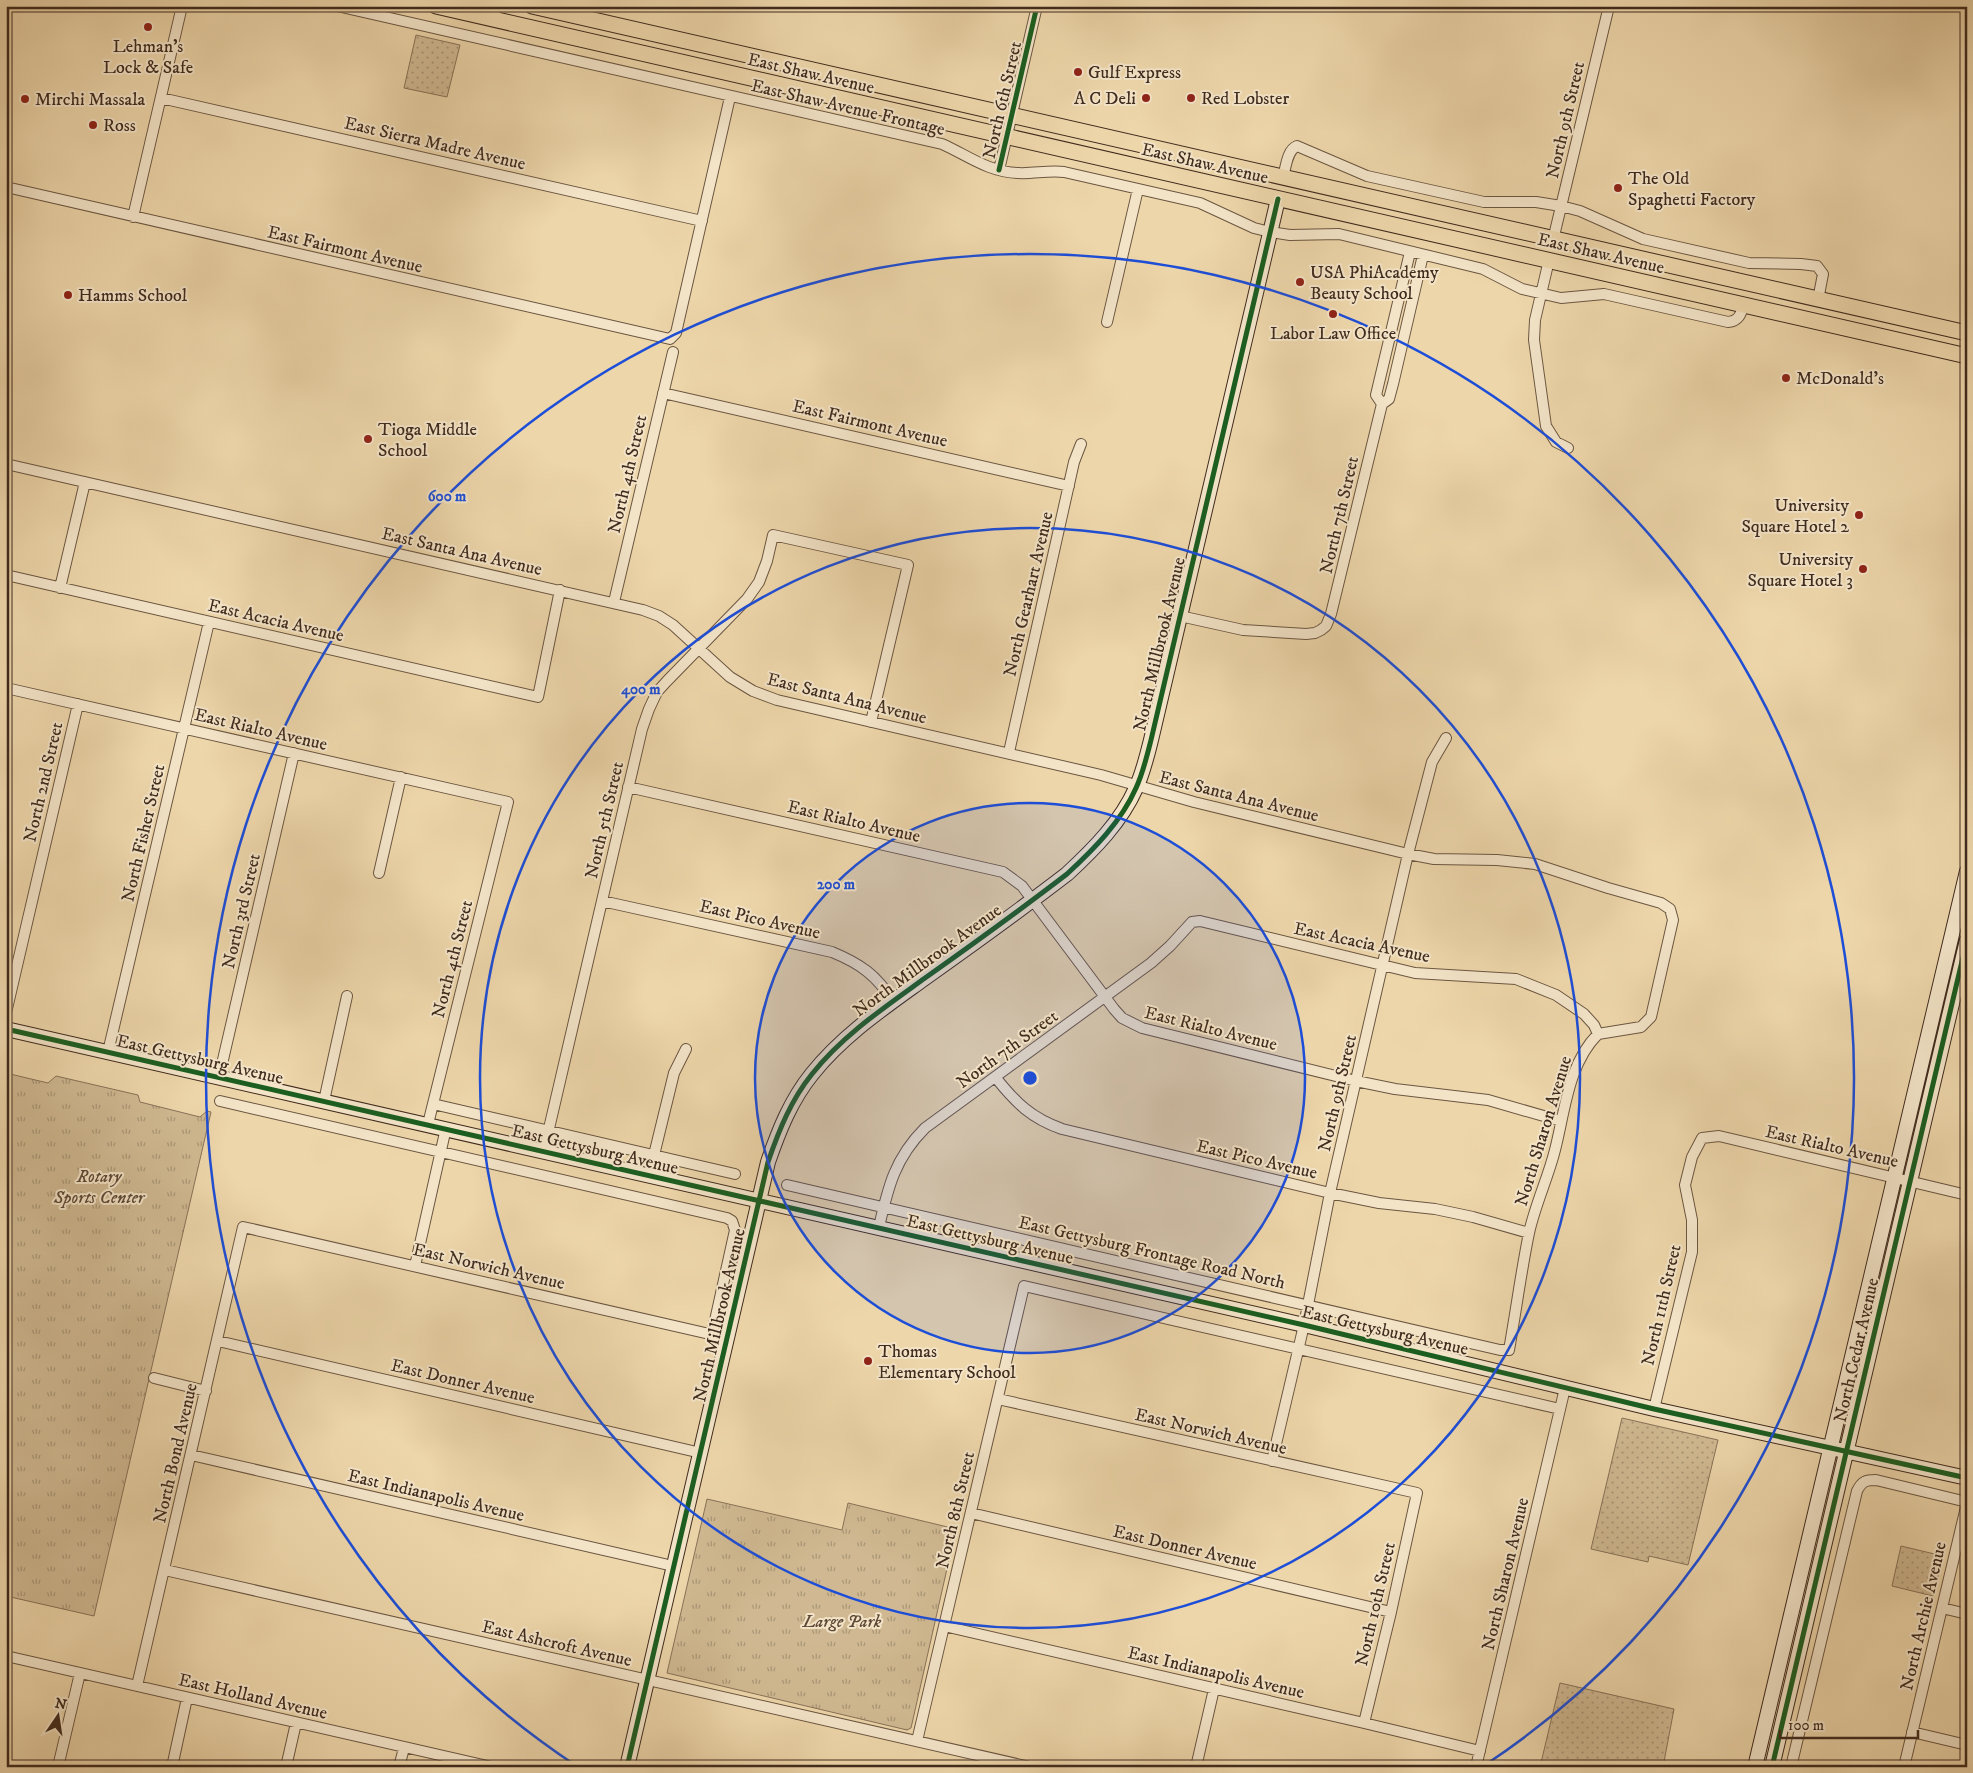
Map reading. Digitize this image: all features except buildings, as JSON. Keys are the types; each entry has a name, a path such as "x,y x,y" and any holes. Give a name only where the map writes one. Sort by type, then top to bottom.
{"main road":[{"name":"East Shaw Avenue","path":"436,6 1006,138 1278,198 1967,356"},
{"path":"488,6 496,6"},
{"name":"East Shaw Avenue","path":"532,6 1967,334"},
{"path":"1374,220 1417,219 1538,248 1547,247 1554,240"},
{"path":"1549,260 1554,255 1564,252 1689,281 1733,280"}],"street":[{"path":"133,216 182,6"},
{"name":"East Shaw Avenue Frontage","path":"337,6 942,144 979,164 999,170 1017,173 1064,172 1200,203 1249,226 1270,232 1290,235 1339,234 1483,269 1522,289 1541,294 1561,298 1604,294 1728,322 1736,320 1740,316 1744,304"},
{"name":"North 6th Street","path":"999,170 1037,6"},
{"name":"North 9th Street","path":"1554,240 1609,6"},
{"path":"702,221 730,97"},
{"name":"East Sierra Madre Avenue","path":"161,98 702,221"},
{"path":"1283,177 1290,152 1293,147 1297,146 1367,176 1484,202 1536,202 1561,206 1580,211 1643,239 1749,263 1818,266 1823,274 1818,300"},
{"name":"East Fairmont Avenue","path":"6,187 665,339 670,339 676,333 702,221"},
{"path":"1108,322 1138,189"},
{"name":"North Millbrook Avenue","path":"627,1767 768,1162 778,1131 811,1074 838,1045 893,1001 1067,874 1091,852 1112,828 1129,803 1137,786 1151,740 1278,198"},
{"name":"North 7th Street","path":"1382,404 1376,395 1410,252"},
{"name":"North 7th Street","path":"1180,616 1250,630 1306,634 1315,633 1326,626 1331,614 1382,404 1389,399 1423,255"},
{"path":"1549,260 1534,330 1546,426 1556,442 1568,448"},
{"name":"North 4th Street","path":"614,602 673,352"},
{"name":"East Fairmont Avenue","path":"663,393 1069,486"},
{"name":"North Gearhart Avenue","path":"1009,752 1074,462 1082,444"},
{"name":"East Santa Ana Avenue","path":"6,464 643,610 659,616 673,625 730,677 753,691 777,700 1101,774 1194,802 1408,854 1434,859 1497,860 1535,864 1661,903 1670,909 1673,920 1651,1016 1641,1027 1598,1034"},
{"path":"60,588 85,482"},
{"name":"North 5th Street","path":"544,1150 648,708 657,692 747,599 759,582 767,561 773,535 908,565 871,722"},
{"name":"East Acacia Avenue","path":"6,576 538,697 560,590"},
{"name":"North Fisher Street","path":"108,1052 210,622"},
{"name":"East Rialto Avenue","path":"6,688 508,802"},
{"name":"North 2nd Street","path":"6,1013 78,704"},
{"name":"North 9th Street","path":"1272,1461 1304,1325 1330,1193 1408,854 1432,762 1446,738"},
{"name":"North 3rd Street","path":"219,1077 294,753"},
{"path":"379,873 401,777"},
{"name":"East Rialto Avenue","path":"628,787 991,869 1013,878 1033,900 1105,998 1122,1018 1142,1028 1356,1081 1395,1089 1488,1100 1561,1121"},
{"name":"North 4th Street","path":"428,1124 508,802"},
{"name":"North Cedar Avenue","path":"1755,1767 1895,1177 1962,912 1967,871"},
{"name":"East Pico Avenue","path":"602,900 832,952 852,960 866,969 882,984 893,1001"},
{"name":"North 7th Street","path":"879,1227 893,1172 900,1158 925,1128 1151,963 1192,922"},
{"name":"East Acacia Avenue","path":"1192,922 1200,922 1382,966 1440,976 1492,976 1516,979 1556,995 1584,1014 1594,1025 1598,1034"},
{"name":"North Cedar Avenue","path":"1772,1767 1967,940"},
{"path":"324,1101 347,996"},
{"name":"East Gettysburg Avenue","path":"6,1029 544,1150 650,1177 879,1227 1032,1264 1304,1325 1654,1409 1967,1478"},
{"name":"North Sharon Avenue","path":"1510,1350 1529,1233 1576,1070 1591,1041 1598,1034"},
{"path":"654,1155 674,1072 686,1049"},
{"name":"East Pico Avenue","path":"996,1078 1025,1110 1042,1122 1056,1127 1330,1193 1379,1203 1435,1209 1473,1217 1529,1233"},
{"name":"East Gettysburg Avenue","path":"220,1101 726,1218 735,1225"},
{"name":"East Gettysburg Avenue","path":"433,1104 735,1174"},
{"path":"414,1266 446,1128"},
{"name":"East Rialto Avenue","path":"1719,1136 1967,1194"},
{"name":"North 11th Street","path":"1654,1409 1692,1252 1692,1220 1685,1185 1692,1158 1702,1138 1719,1136"},
{"name":"East Gettysburg Frontage Road North","path":"787,1185 1491,1348 1510,1350"},
{"name":"North Millbrook Avenue","path":"712,1334 735,1225"},
{"name":"East Norwich Avenue","path":"243,1227 727,1338"},
{"name":"North Bond Avenue","path":"137,1686 243,1227"},
{"name":"North 8th Street","path":"917,1741 1024,1286 1298,1349"},
{"name":"East Donner Avenue","path":"218,1341 701,1453"},
{"path":"1298,1349 1560,1409"},
{"path":"154,1378 206,1391"},
{"name":"North Sharon Avenue","path":"1476,1767 1565,1388"},
{"name":"East Norwich Avenue","path":"998,1399 1417,1493"},
{"name":"East Indianapolis Avenue","path":"191,1455 674,1566"},
{"path":"1791,1767 1860,1484 1867,1480 1876,1480 1967,1502"},
{"name":"North 10th Street","path":"1364,1723 1417,1493"},
{"name":"North Archie Avenue","path":"1904,1767 1967,1502"},
{"name":"East Donner Avenue","path":"970,1513 1391,1612"},
{"name":"East Ashcroft Avenue","path":"165,1570 1030,1767"},
{"path":"1794,1602 1800,1607 1801,1612 1795,1647 1797,1658"},
{"path":"1942,1608 1967,1614"},
{"name":"East Indianapolis Avenue","path":"944,1626 1364,1723 1480,1752"},
{"name":"East Holland Avenue","path":"6,1656 492,1767"},
{"path":"58,1767 80,1673"},
{"path":"1196,1767 1214,1689"},
{"path":"172,1767 187,1698"},
{"path":"286,1767 296,1722"},
{"path":"1912,1732 1967,1744"},
{"path":"399,1767 404,1748"}],"green space":[{"path":"416,35 460,45 447,97 404,88"},
{"name":"Rotary Sports Center","path":"6,1073 48,1083 56,1076 138,1095 140,1102 200,1117 207,1111 211,1112 94,1616 6,1596"},
{"path":"1622,1418 1718,1440 1688,1565 1649,1556 1648,1562 1591,1549"},
{"name":"Large Park","path":"707,1499 842,1530 848,1503 956,1529 911,1728 907,1730 667,1673"},
{"path":"1901,1546 1943,1556 1933,1596 1892,1586"},
{"path":"1560,1683 1674,1709 1663,1767 1540,1767"}],"cycle path":[{"path":"999,170 1037,6"},
{"path":"627,1767 768,1162 781,1127 805,1084 837,1047 880,1011 1067,874 1115,824 1130,800 1141,776 1151,740 1278,199"},
{"path":"1772,1767 1967,940"},
{"path":"6,1029 1304,1325 1654,1409 1967,1478"}],"place":[{"name":"Lehman's Lock & Safe","path":"148,27"},
{"name":"Gulf Express","path":"1078,72"},
{"name":"A C Deli","path":"1146,98"},
{"name":"Red Lobster","path":"1191,98"},
{"name":"Mirchi Massala","path":"25,99"},
{"name":"Ross","path":"93,125"},
{"name":"The Old Spaghetti Factory","path":"1618,188"},
{"name":"USA PhiAcademy Beauty School","path":"1300,282"},
{"name":"Hamms School","path":"68,295"},
{"name":"Labor Law Office","path":"1333,314"},
{"name":"McDonald's","path":"1786,378"},
{"name":"Tioga Middle School","path":"368,439"},
{"name":"University Square Hotel 2","path":"1859,515"},
{"name":"University Square Hotel 3","path":"1863,569"},
{"name":"Thomas Elementary School","path":"868,1361"}]}
